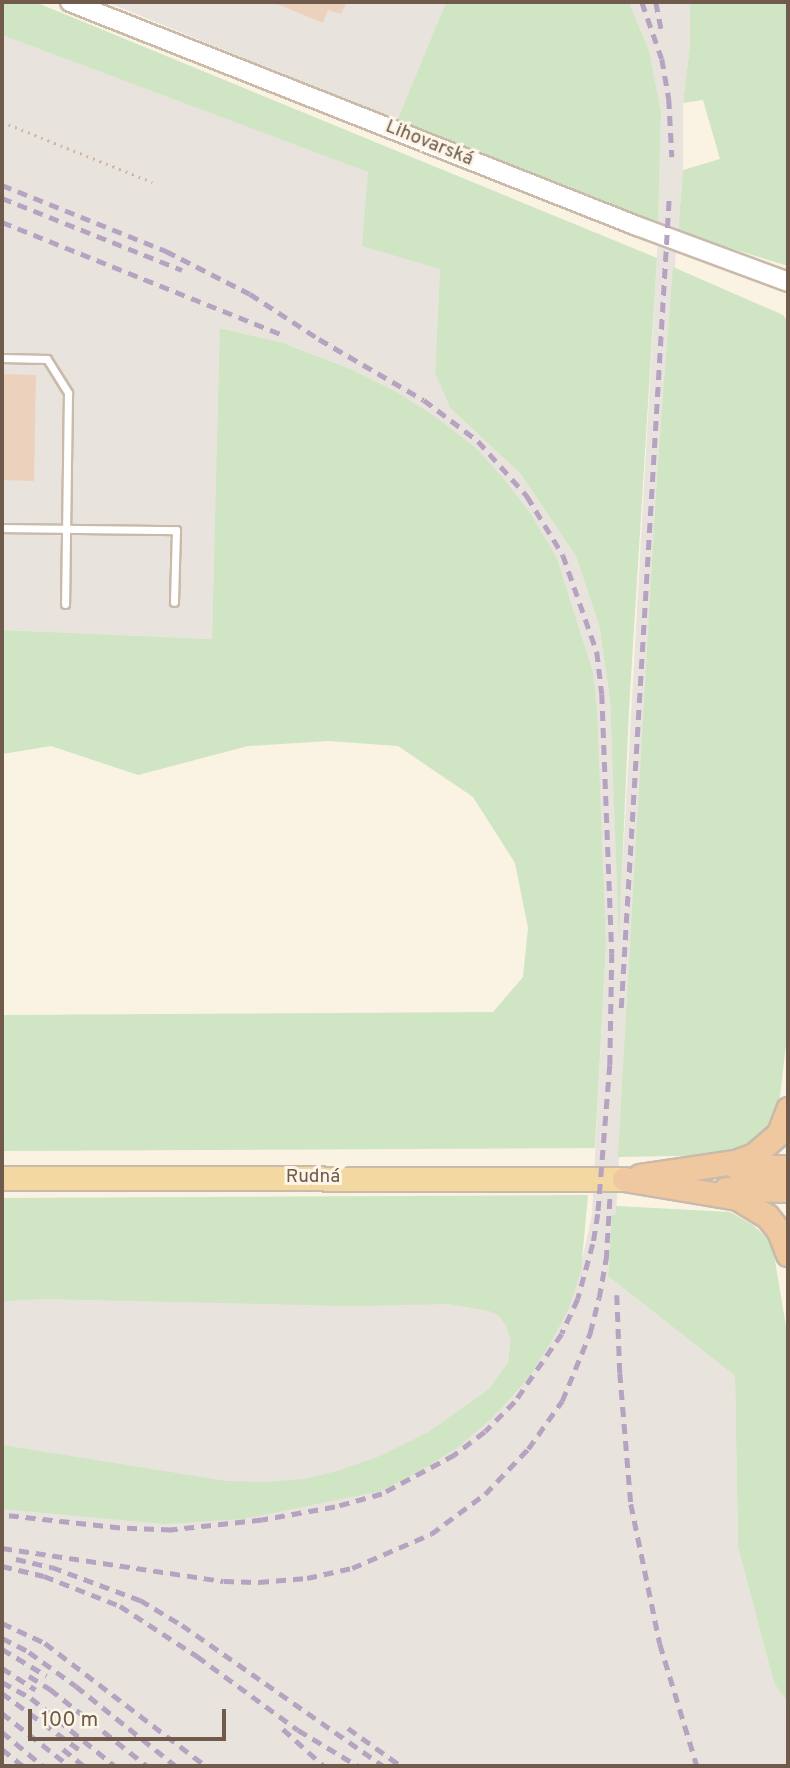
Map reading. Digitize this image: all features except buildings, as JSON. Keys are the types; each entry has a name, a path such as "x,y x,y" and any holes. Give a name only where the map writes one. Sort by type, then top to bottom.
{"highway":[{"path":"687,1177 754,1155 779,1133 788,1109"},
{"path":"624,1179 687,1177 788,1167"},
{"path":"687,1177 788,1190"},
{"path":"687,1177 751,1205 770,1220 788,1254"}],"main road":[{"name":"Rudná","path":"2,1178 624,1179"}],"street":[{"name":"Lihovarská","path":"70,2 637,226 788,282"}],"lane":[{"path":"2,358 47,359 68,393 65,604"},
{"path":"2,528 176,530 174,602"}],"path":[{"path":"2,122 152,182"}],"shaded area":[{"path":"107,2 446,2 397,121"},
{"path":"629,2 690,2 690,45 683,103 683,170 657,474 616,1215 612,1215 608,1276 735,1376 738,1547 774,1683 788,1703 788,1766 2,1766 2,1239 583,1256 592,1214 606,944 593,672 557,558 531,514 476,448 397,392 353,370 283,343 221,328 212,639 2,630 2,35 369,172 440,269 435,373 450,408 520,473 576,556 599,625 610,699 619,928 657,258 661,112 649,50"}],"green space":[{"path":"2,2 35,2 657,258 629,709 619,940 610,699 599,625 576,556 520,473 450,408 435,373 440,269 362,246 368,172 2,35"},
{"path":"446,2 629,2 649,50 661,112 658,226 397,121"},
{"path":"690,2 788,2 788,266 678,232 683,170 720,159 703,100 683,103 690,45"},
{"path":"673,267 783,315 788,322 788,1027 778,1113 771,1133 729,1155 618,1157 657,474"},
{"path":"220,328 283,343 353,370 397,392 437,418 476,448 503,478 531,514 557,558 593,672 597,712 606,944 595,1148 2,1151 2,1015 493,1012 523,977 528,928 515,863 473,797 398,746 328,741 248,746 138,775 51,746 2,754 2,630 212,639"},
{"path":"588,1195 581,1271 569,1308 550,1344 527,1380 491,1419 457,1448 420,1471 381,1491 243,1519 164,1524 2,1509 2,1445 226,1481 305,1479 337,1471 380,1456 427,1433 489,1389 508,1363 511,1340 506,1325 499,1316 489,1311 450,1304 350,1306 45,1299 2,1301 2,1198"},
{"path":"616,1206 730,1212 753,1225 772,1243 788,1338 788,1703 774,1683 738,1547 735,1376 608,1276 612,1215 616,1215"}],"railway":[{"path":"642,2 662,59 669,99 672,157"},
{"path":"656,2 662,32"},
{"path":"2,185 166,251 250,294 319,339 424,400 478,441 527,496 563,555 597,652 602,694 612,953 610,1065 598,1214 593,1244 578,1299 562,1334 515,1402 485,1432 455,1455 382,1494 335,1507 262,1520 171,1530 120,1528 2,1515"},
{"path":"621,1008 669,197"},
{"path":"2,198 182,270"},
{"path":"2,222 285,336"},
{"path":"2,1548 224,1581 259,1582 307,1578 352,1568 431,1534 485,1494 528,1449 562,1401 590,1333 599,1298 606,1260 610,1193"},
{"path":"617,1295 620,1373 631,1504 660,1644 697,1766"},
{"path":"16,1559 52,1567 140,1600 182,1625 383,1766"},
{"path":"2,1566 44,1576 120,1606 197,1656 298,1730 358,1766"},
{"path":"2,1623 45,1643 206,1766"},
{"path":"2,1638 29,1652 76,1686 176,1766"},
{"path":"2,1649 47,1676"},
{"path":"2,1668 36,1690"},
{"path":"29,1676 50,1689 147,1766"},
{"path":"2,1682 31,1698 115,1766"},
{"path":"2,1693 80,1750"},
{"path":"2,1713 68,1765"},
{"path":"348,1728 401,1766"},
{"path":"283,1729 324,1766"},
{"path":"2,1732 43,1766"},
{"path":"2,1749 23,1766"},
{"path":"63,1749 84,1766"}]}
